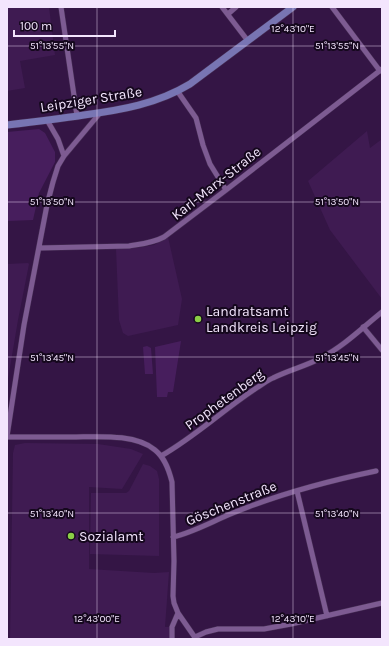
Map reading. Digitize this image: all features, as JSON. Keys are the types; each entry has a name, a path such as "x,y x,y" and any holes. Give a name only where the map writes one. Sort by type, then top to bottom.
{"main road":[{"name":"Leipziger Straße","path":"7,125 122,110 147,104 178,92 293,7"}],"street":[{"path":"61,7 77,116"},
{"path":"222,7 248,41"},
{"path":"228,14 236,7"},
{"path":"332,7 381,70"},
{"name":"Karl-Marx-Straße","path":"39,248 129,246 158,240 170,233 381,70"},
{"path":"178,92 196,118 210,164 226,190"},
{"path":"100,113 64,156 58,166 53,182 47,205 22,332 7,436 103,437 129,439 154,449 161,456 169,470 172,482 174,603 178,613 196,638 206,632 218,629 264,629 382,603"},
{"path":"47,120 54,131 64,156"},
{"name":"Prophetenberg","path":"161,456 176,448 258,387 273,378 320,359 339,348 382,312"},
{"path":"363,327 382,350"},
{"name":"Göschenstraße","path":"173,537 184,535 232,513 296,491 376,471"},
{"name":"Göschenstraße","path":"296,491 327,616"},
{"path":"172,639 172,627 178,613"}],"shaded area":[{"path":"7,7 49,7 55,55 20,61 25,88 7,91"},
{"path":"39,129 45,133 55,152 55,162 39,193 33,220 7,221 7,132"},
{"path":"367,131 370,148 382,139 382,299 330,230 308,181"},
{"path":"168,237 182,299 178,325 128,336 123,333 119,320 116,249 154,245"},
{"path":"7,264 29,264 7,385"},
{"path":"181,341 173,392 168,392 167,397 157,397 155,347"},
{"path":"147,346 151,348 153,374 145,374 143,347"},
{"path":"25,443 98,444 131,449 143,454 122,489 89,487 89,569 154,573 169,572 165,627 172,627 171,639 10,639 13,453 15,445"},
{"path":"143,464 150,466 157,471 159,479 159,556 90,554 91,493 126,493 129,491"}],"place":[{"name":"Landratsamt Landkreis Leipzig","path":"198,319"},
{"name":"Sozialamt","path":"71,536"}]}
